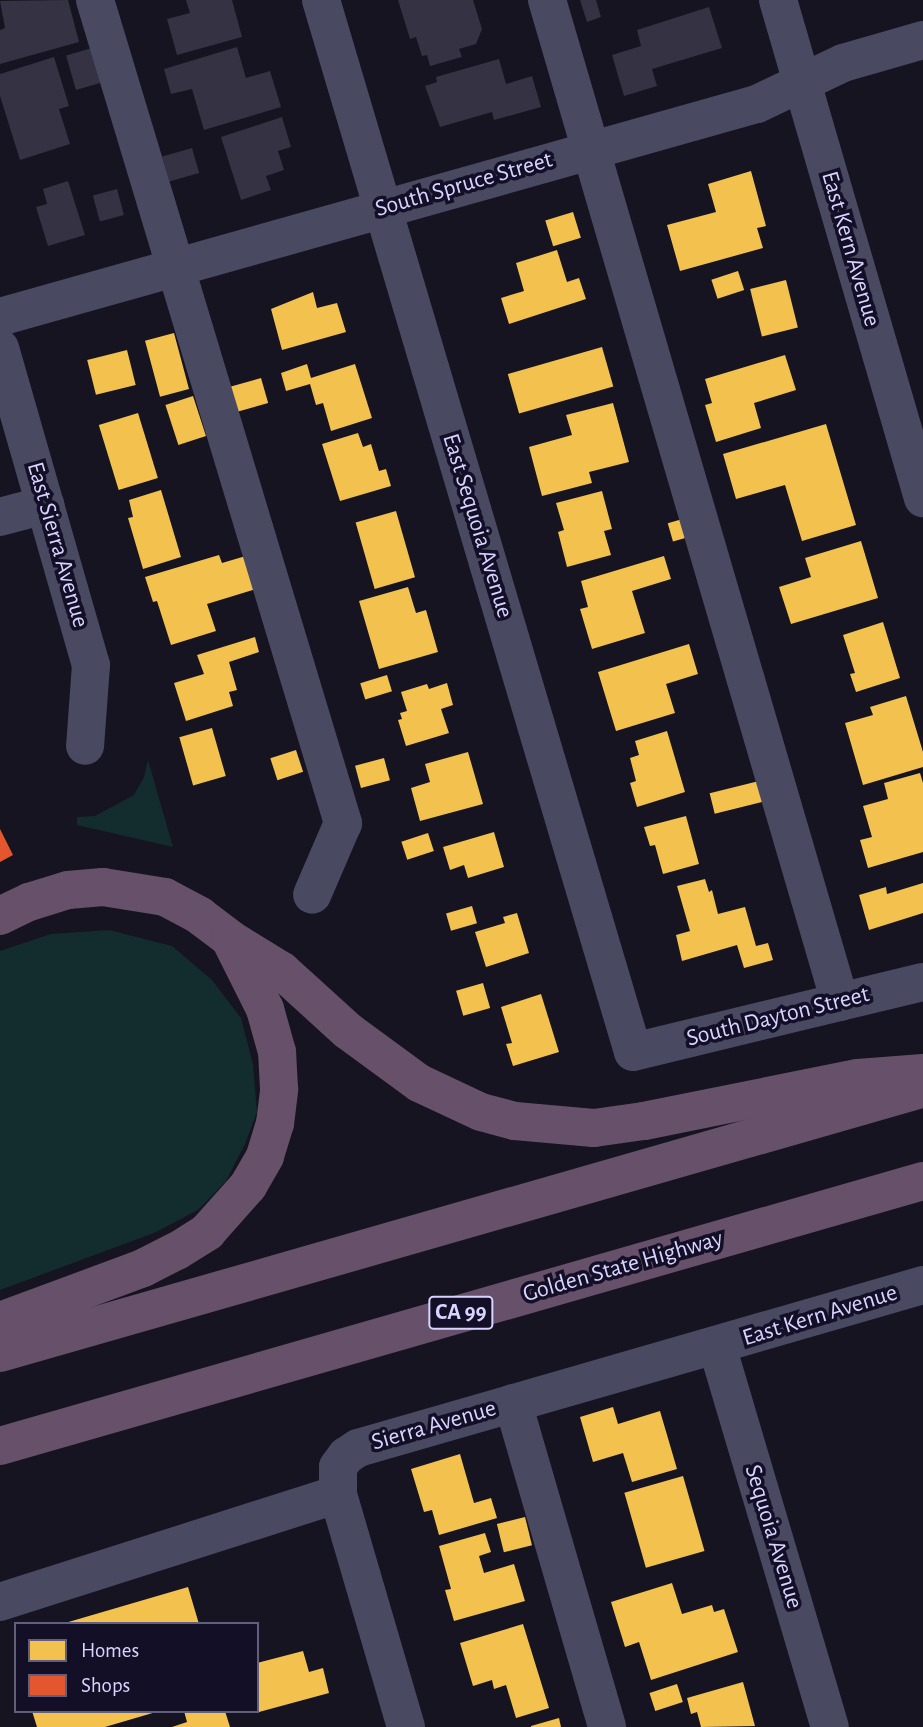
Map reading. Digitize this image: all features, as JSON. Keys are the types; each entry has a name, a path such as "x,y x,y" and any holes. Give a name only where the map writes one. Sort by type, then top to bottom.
{"highway":[{"path":"0,916 29,902 68,890 103,887 165,897 201,916 230,939 282,971 348,1031 419,1083 481,1112 515,1121 594,1128 644,1121 858,1078 923,1073"},
{"path":"0,1321 143,1268 177,1251 207,1232 248,1186 265,1156 275,1124 279,1089 277,1052 265,1009 230,939"},
{"path":"0,1353 923,1089"},
{"name":"Golden State Highway","path":"0,1446 923,1181"}],"street":[{"path":"95,0 343,824 312,895"},
{"name":"East Sequoia Avenue","path":"321,0 633,1052"},
{"path":"547,0 840,1002"},
{"name":"East Kern Avenue","path":"778,0 923,498"},
{"name":"South Spruce Street","path":"0,317 757,104 843,63 923,40"},
{"name":"East Sierra Avenue","path":"0,348 91,665 86,746"},
{"path":"0,517 45,505"},
{"name":"South Dayton Street","path":"633,1052 923,982"},
{"name":"East Kern Avenue","path":"717,1346 923,1285"},
{"name":"Sierra Avenue","path":"406,1727 338,1494 338,1467 358,1447 717,1346"},
{"name":"Sequoia Avenue","path":"717,1346 830,1727"},
{"path":"513,1403 607,1727"},
{"path":"0,1602 338,1494"}],"green space":[{"path":"148,760 173,847 77,825 77,817 95,816 134,795 144,777"},
{"path":"109,930 172,946 212,980 241,1018 253,1064 257,1112 245,1144 226,1181 198,1210 154,1233 0,1290 0,951 51,934"}],"building: Homes":[{"path":"751,171 766,226 757,228 763,248 680,271 667,225 716,212 708,184"},
{"path":"573,212 581,238 553,246 545,220"},
{"path":"557,250 567,282 579,278 586,299 509,324 501,298 524,291 516,263"},
{"path":"738,271 744,290 718,299 711,280"},
{"path":"786,280 798,328 762,336 750,289"},
{"path":"313,292 317,308 337,303 346,332 282,350 271,309"},
{"path":"174,333 189,389 160,397 145,341"},
{"path":"602,347 613,386 519,413 508,374"},
{"path":"127,350 136,385 96,395 87,360"},
{"path":"785,355 796,390 754,403 761,428 716,442 705,405 712,403 705,379"},
{"path":"307,364 311,378 355,364 372,418 331,431 323,403 316,405 310,384 286,391 281,373"},
{"path":"261,378 268,403 236,412 229,387"},
{"path":"193,396 206,436 178,445 165,405"},
{"path":"613,403 629,462 589,472 592,483 542,496 529,447 572,435 566,415"},
{"path":"138,413 158,478 119,490 99,425"},
{"path":"826,424 856,525 802,541 785,485 736,499 723,454"},
{"path":"358,433 363,447 371,444 379,471 386,469 391,486 340,501 322,444"},
{"path":"161,490 181,557 143,569 128,518 133,517 129,500"},
{"path":"602,491 612,529 604,531 611,555 567,567 558,532 564,530 556,503"},
{"path":"396,511 415,577 375,589 356,523"},
{"path":"686,518 691,536 673,542 668,523"},
{"path":"861,541 878,598 791,624 779,587 811,577 805,558"},
{"path":"219,555 222,563 249,555 259,588 207,604 216,631 171,645 157,601 153,602 145,577"},
{"path":"664,556 671,579 632,591 645,633 592,649 580,609 588,607 581,581"},
{"path":"408,587 416,613 426,610 438,652 379,669 359,601"},
{"path":"883,622 900,678 856,692 850,674 855,673 843,635"},
{"path":"255,637 259,652 229,662 237,690 229,692 233,706 186,721 174,683 204,674 197,655"},
{"path":"689,644 698,674 666,684 675,713 616,731 598,672"},
{"path":"387,675 392,691 365,699 360,683"},
{"path":"447,683 453,705 441,709 449,733 406,746 398,720 402,719 400,713 407,711 401,692 427,684 429,689"},
{"path":"906,696 923,752 923,767 863,785 845,723 873,715 870,707"},
{"path":"212,728 226,776 193,785 179,737"},
{"path":"667,731 685,792 637,807 630,783 636,781 630,758 639,755 635,741"},
{"path":"296,750 303,772 277,780 270,758"},
{"path":"468,752 483,804 420,821 411,788 430,782 425,764"},
{"path":"384,758 390,780 361,788 355,766"},
{"path":"920,773 923,783 923,852 868,868 860,840 872,837 863,806 888,799 884,783"},
{"path":"763,780 768,800 715,814 710,793"},
{"path":"686,816 699,864 663,874 655,845 650,846 644,827"},
{"path":"494,832 504,867 468,878 464,865 450,870 443,847"},
{"path":"428,833 434,851 407,860 401,842"},
{"path":"705,879 709,892 712,890 718,914 745,907 756,946 768,943 773,960 744,968 737,945 682,961 676,935 690,931 677,886"},
{"path":"923,883 923,913 869,930 859,895 886,887 887,894"},
{"path":"472,906 477,923 451,931 446,913"},
{"path":"517,913 529,953 486,967 475,932 505,923 503,917"},
{"path":"483,983 490,1008 463,1016 456,991"},
{"path":"541,994 559,1052 513,1066 506,1044 512,1043 501,1007"},
{"path":"613,1407 618,1424 660,1411 677,1469 632,1482 623,1453 593,1462 580,1417"},
{"path":"460,1454 474,1503 491,1498 497,1518 439,1535 432,1510 424,1512 411,1469"},
{"path":"683,1476 704,1551 646,1568 624,1493"},
{"path":"525,1517 532,1545 504,1552 497,1524"},
{"path":"485,1533 491,1552 479,1556 484,1573 514,1564 525,1601 454,1621 445,1590 451,1589 439,1546"},
{"path":"672,1583 682,1614 712,1605 714,1612 724,1609 738,1652 651,1680 639,1642 625,1647 611,1602"},
{"path":"188,1587 198,1622 68,1622"},
{"path":"523,1624 549,1708 516,1718 506,1685 494,1689 492,1680 473,1686 460,1643"},
{"path":"303,1651 309,1672 323,1668 329,1693 259,1712 259,1662"},
{"path":"743,1682 755,1726 701,1727 697,1712 691,1714 687,1698"},
{"path":"677,1684 683,1702 655,1711 649,1693"},
{"path":"33,1713 153,1713 105,1727 37,1727"},
{"path":"185,1713 226,1713 230,1727 172,1727 187,1722"},
{"path":"559,1718 561,1727 531,1727 531,1726"}],"building: Shops":[{"path":"0,829 13,855 0,862"}],"building: Other":[{"path":"68,0 79,42 0,64 0,30 5,28 0,1"},
{"path":"186,0 232,0 242,37 177,55 167,19 190,13"},
{"path":"398,0 473,0 482,29 476,44 459,49 462,57 430,66 427,55 422,56 416,37 410,39"},
{"path":"580,0 596,0 601,17 587,22"},
{"path":"709,7 722,48 652,69 657,86 624,96 612,55 641,46 637,30"},
{"path":"237,47 246,78 270,71 281,107 204,130 192,89 171,94 164,69"},
{"path":"92,48 102,83 76,90 66,55"},
{"path":"54,57 69,106 59,109 70,144 20,160 0,96 0,74"},
{"path":"499,59 506,84 532,76 541,107 494,120 492,112 440,127 425,86 437,82 436,77"},
{"path":"282,117 291,147 278,151 284,170 266,176 271,190 241,200 221,137"},
{"path":"192,148 199,173 169,182 162,157"},
{"path":"68,181 85,235 48,246 36,207 47,204 43,189"},
{"path":"117,189 124,215 100,222 93,195"}]}
